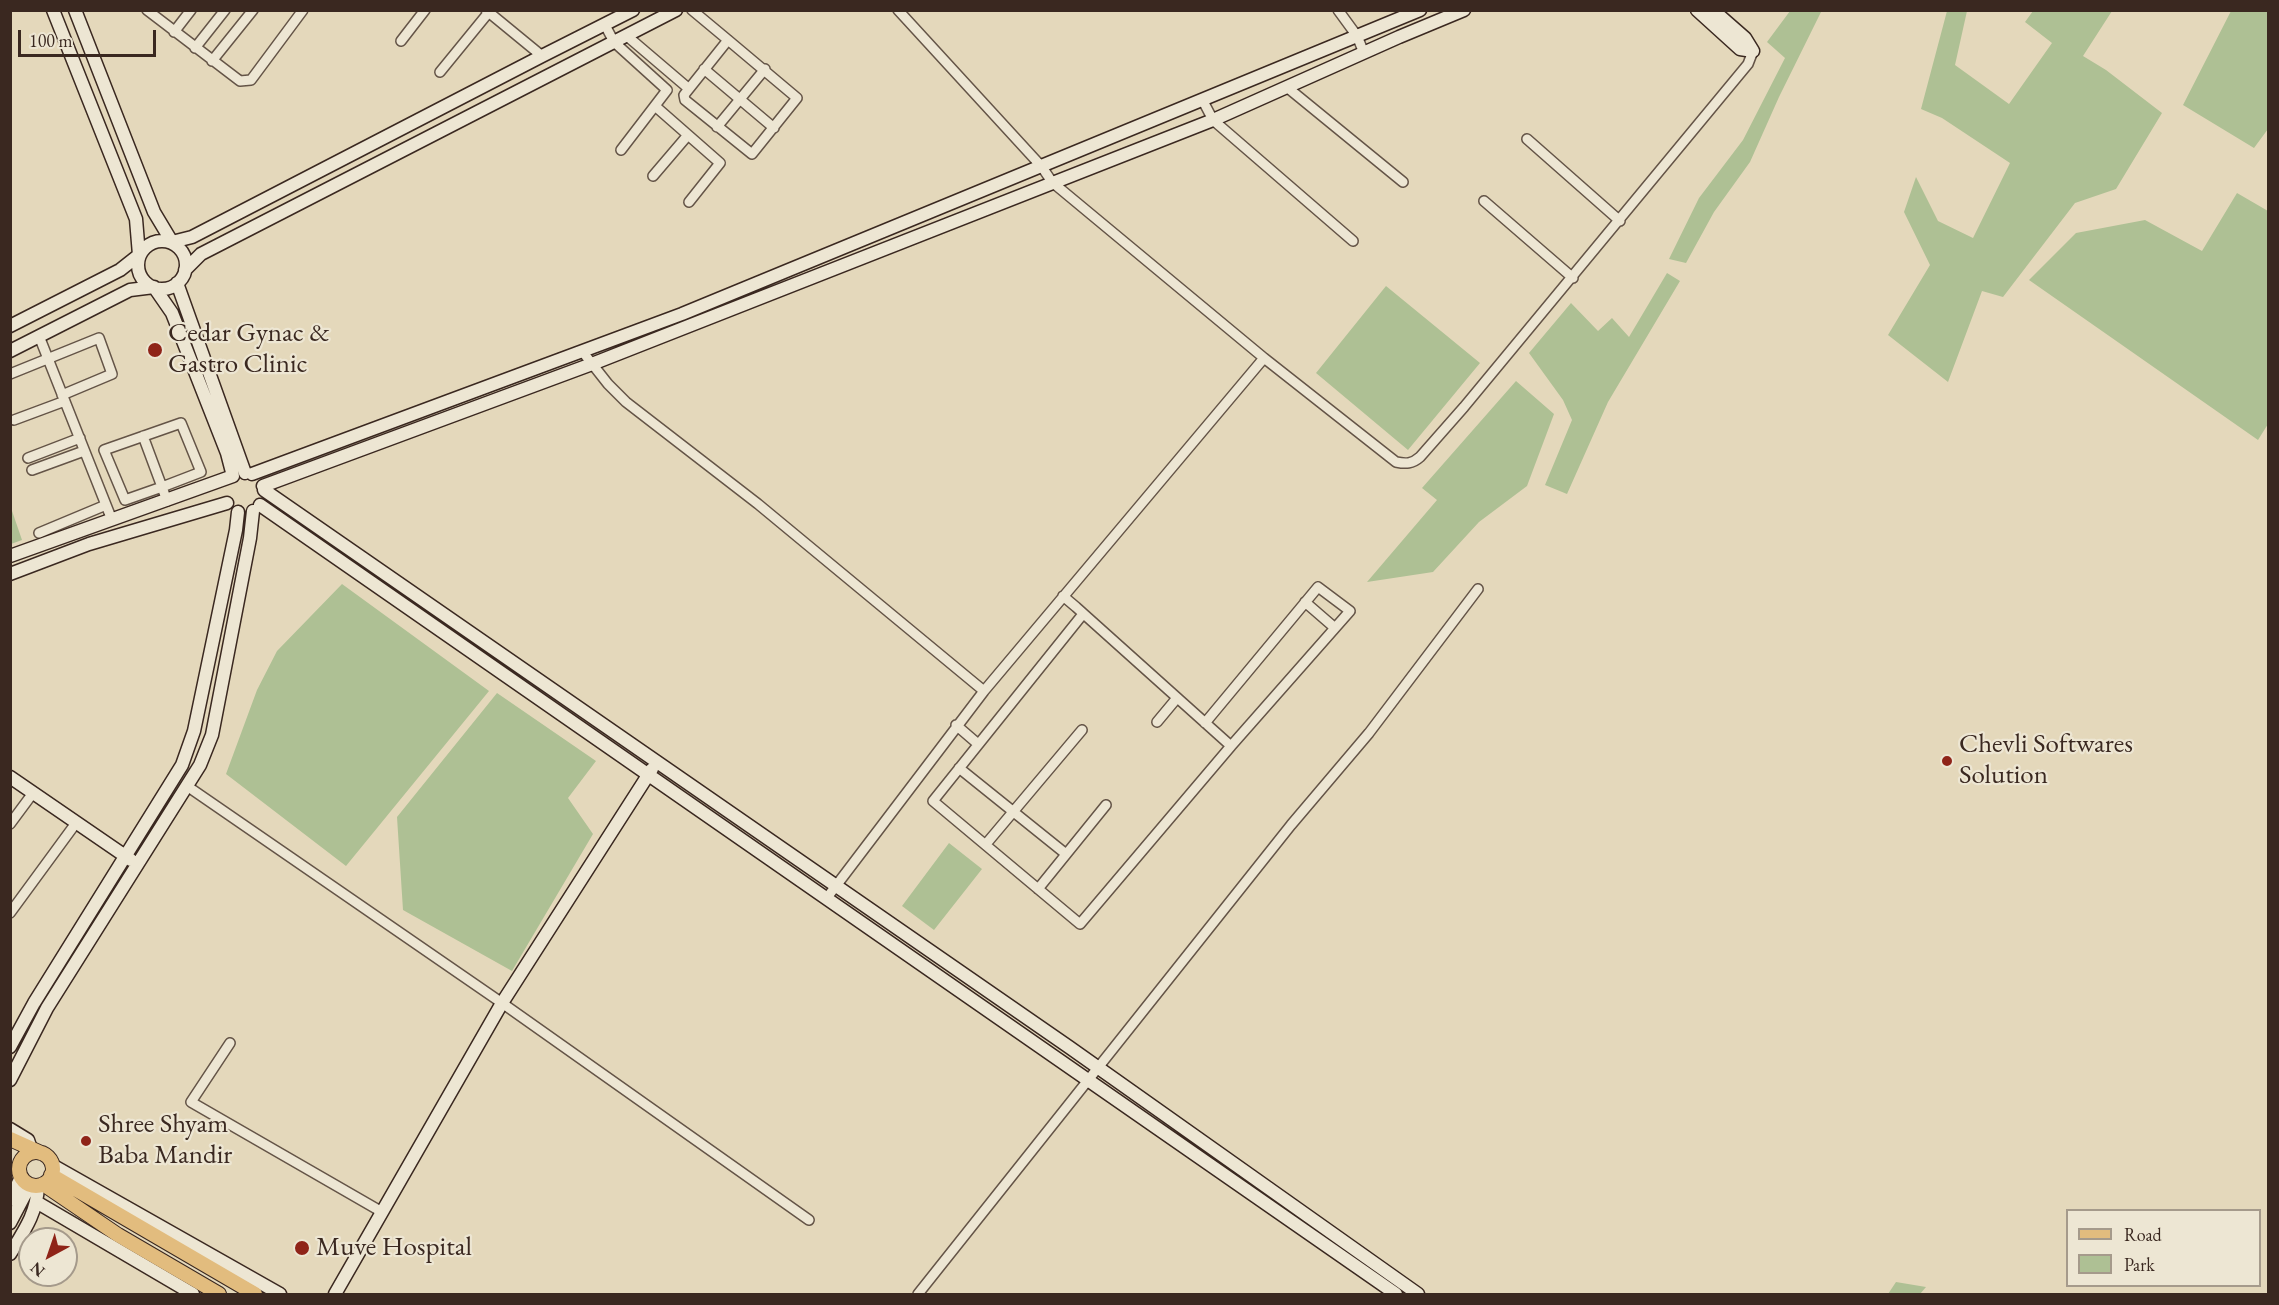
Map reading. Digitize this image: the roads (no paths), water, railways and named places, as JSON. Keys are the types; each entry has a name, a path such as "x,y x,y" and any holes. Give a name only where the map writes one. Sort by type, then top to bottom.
{"main road":[{"path":"10,1139 50,1160 33,1177"},
{"path":"36,1151 25,1157 20,1164 33,1177 118,1235 219,1294"},
{"path":"33,1177 255,1294"}],"street":[{"path":"53,10 136,219 140,255 139,270 142,277 154,287 172,313 227,453 243,474 259,479 264,488 1098,1067 1418,1294"},
{"path":"75,10 154,212 172,242 183,254 185,270"},
{"path":"147,10 240,81 251,80 303,10"},
{"path":"174,32 191,10"},
{"path":"195,48 225,10"},
{"path":"212,61 252,10"},
{"path":"401,41 425,10"},
{"path":"13,321 120,270 150,244 157,241 172,242 192,237 633,10"},
{"path":"10,351 130,290 154,287 162,289 177,283 185,270 201,254 676,10"},
{"path":"692,10 765,69 796,98 752,154 685,100 684,95 688,88 728,40"},
{"path":"898,10 1042,167 1052,182 1264,358 1396,462 1406,464 1413,463 1420,458 1457,416 1749,64 1754,51"},
{"path":"1338,10 1357,36 1364,53"},
{"path":"10,556 682,314 1420,10"},
{"path":"264,488 592,364 1213,120 1464,10"},
{"path":"1697,10 1740,49 1754,51"},
{"path":"1713,10 1745,38 1754,51"},
{"path":"440,72 487,11 542,56"},
{"path":"604,25 614,42 667,89 621,150"},
{"path":"627,36 688,88"},
{"path":"704,69 774,128"},
{"path":"717,127 765,69"},
{"path":"1288,88 1403,182"},
{"path":"1203,100 1213,120 1353,241"},
{"path":"655,106 720,163 689,202"},
{"path":"653,176 688,135"},
{"path":"1527,139 1620,221"},
{"path":"1484,201 1573,278"},
{"path":"177,283 243,474"},
{"path":"39,336 112,520"},
{"path":"10,374 99,338 112,374 14,420"},
{"path":"582,351 608,384 626,402 758,504 984,691"},
{"path":"826,899 956,725 1264,358"},
{"path":"181,423 201,472 162,487 125,500 104,450 181,423"},
{"path":"143,436 167,501"},
{"path":"28,458 80,438"},
{"path":"32,470 84,451"},
{"path":"238,512 227,503 224,490 243,474"},
{"path":"10,1080 47,1008 200,765 212,735 250,538 264,488"},
{"path":"10,574 88,544 227,503"},
{"path":"39,533 106,505"},
{"path":"238,512 257,508 648,775 1396,1294"},
{"path":"10,1047 34,1003 182,765 194,731 238,512"},
{"path":"1083,614 933,801 1080,924 1231,746 1350,611 1318,588 1205,723"},
{"path":"918,1294 1291,825 1369,733 1478,589"},
{"path":"1063,596 1231,746"},
{"path":"1305,602 1335,628"},
{"path":"1156,722 1178,698"},
{"path":"956,725 978,744"},
{"path":"986,844 1082,730"},
{"path":"335,1294 502,1003 657,760"},
{"path":"959,768 1066,854"},
{"path":"10,777 137,864"},
{"path":"187,786 502,1003 810,1220"},
{"path":"10,824 33,793"},
{"path":"1038,889 1106,805"},
{"path":"10,913 76,823"},
{"path":"230,1043 191,1102 382,1212"},
{"path":"10,1129 28,1140 36,1151"},
{"path":"11,1198 33,1177"},
{"path":"10,1254 38,1203 33,1177"},
{"path":"10,1223 33,1177"},
{"path":"33,1177 280,1294"},
{"path":"38,1203 193,1294"}],"place":[{"name":"Cedar Gynac & Gastro Clinic","path":"155,350"},
{"name":"Chevli Softwares Solution","path":"1947,761"},
{"name":"Shree Shyam Baba Mandir","path":"86,1141"},
{"name":"Muve Hospital","path":"302,1248"}]}
